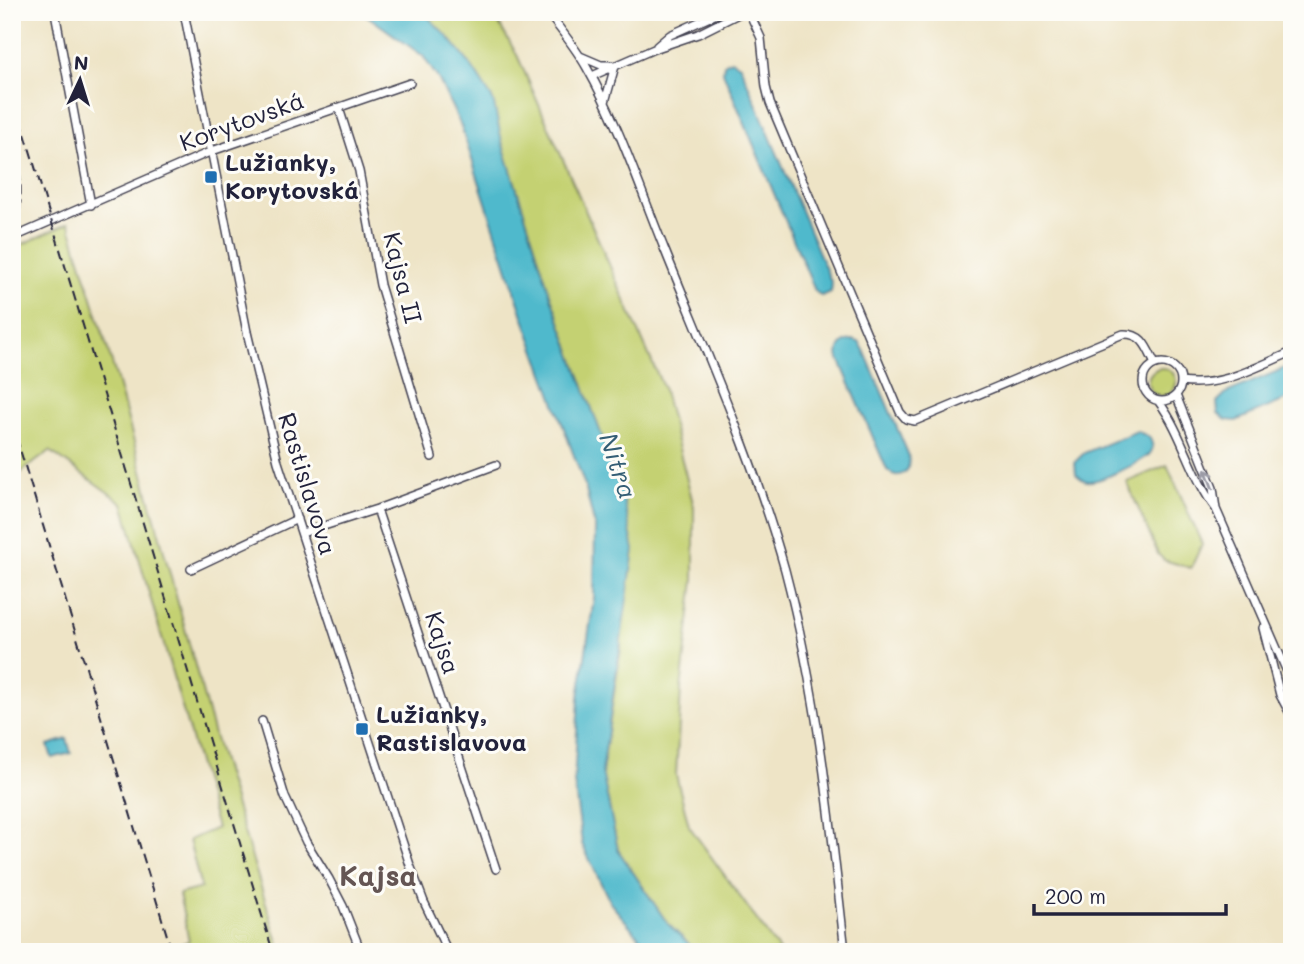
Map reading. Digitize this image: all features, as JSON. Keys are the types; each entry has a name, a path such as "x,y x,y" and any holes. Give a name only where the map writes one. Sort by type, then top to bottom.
{"street":[{"path":"55,12 91,205"},
{"name":"Rastislavova","path":"184,12 260,394 278,462 410,865 448,952"},
{"path":"547,12 580,56 605,104 724,396 761,495 785,570 823,756 845,952"},
{"path":"654,49 670,35 721,12"},
{"path":"592,76 654,49 674,44 742,12"},
{"path":"750,12 761,38 770,103 900,412 906,419 915,421 1123,334 1132,333 1142,338 1155,364"},
{"path":"580,56 601,65 615,66"},
{"path":"605,104 615,66"},
{"name":"Korytovská","path":"12,238 212,151 410,83"},
{"name":"Kajsa II","path":"339,108 359,171 380,285 432,457"},
{"path":"1181,382 1221,382 1292,352"},
{"path":"1159,402 1176,396 1181,382 1176,369 1162,363 1148,368 1142,384 1145,392 1159,402 1170,417 1203,493 1216,509"},
{"path":"1176,396 1213,488 1216,509 1292,683"},
{"path":"302,533 496,466"},
{"name":"Kajsa","path":"377,509 496,869"},
{"path":"191,569 297,519"},
{"path":"1257,607 1280,695 1292,717"},
{"path":"262,721 285,797 306,842 343,906 361,952"}],"green space":[{"path":"423,12 492,12 517,55 663,387 694,507 694,580 681,689 676,775 689,826 780,952 697,952 668,924 618,850 602,772 621,649 622,491 551,297 502,142 493,100 470,64"},
{"path":"69,223 116,376 214,735 281,952 161,952 189,941 179,894 201,888 189,840 217,828 123,503 50,451 12,479 12,249"},
{"path":"1162,368 1172,372 1176,382 1172,392 1162,396 1152,392 1148,382 1152,372"},
{"path":"1167,465 1202,544 1191,568 1164,560 1158,554 1127,482"}],"water":[{"path":"362,12 423,12 470,64 493,100 502,142 551,297 622,491 634,550 602,772 618,850 668,924 697,952 652,952 611,904 582,844 574,781 579,697 594,598 595,527 585,486 523,316 461,126 439,80 423,56"},
{"path":"731,60 740,65 832,284 831,292 821,296 815,291 723,72 724,64"},
{"path":"852,340 859,342 864,350 909,456 908,469 901,475 887,470 839,359 841,346"},
{"path":"1292,365 1292,397 1236,421 1226,420 1218,413 1217,402 1226,393"},
{"path":"1137,431 1151,441 1152,448 1148,456 1096,480 1084,480 1076,474 1075,462 1084,453"},
{"path":"67,739 71,753 52,758 48,745"}],"railway":[{"path":"12,91 273,952"},
{"path":"12,126 17,146 20,185 19,225 12,284"},
{"path":"12,423 172,952"}],"place":[{"name":"Lužianky, Korytovská","path":"211,177"},
{"name":"Lužianky, Rastislavova","path":"362,729"}],"district":[{"name":"Kajsa","path":"378,876"}],"water label":[{"name":"Nitra","path":"618,466"}]}
